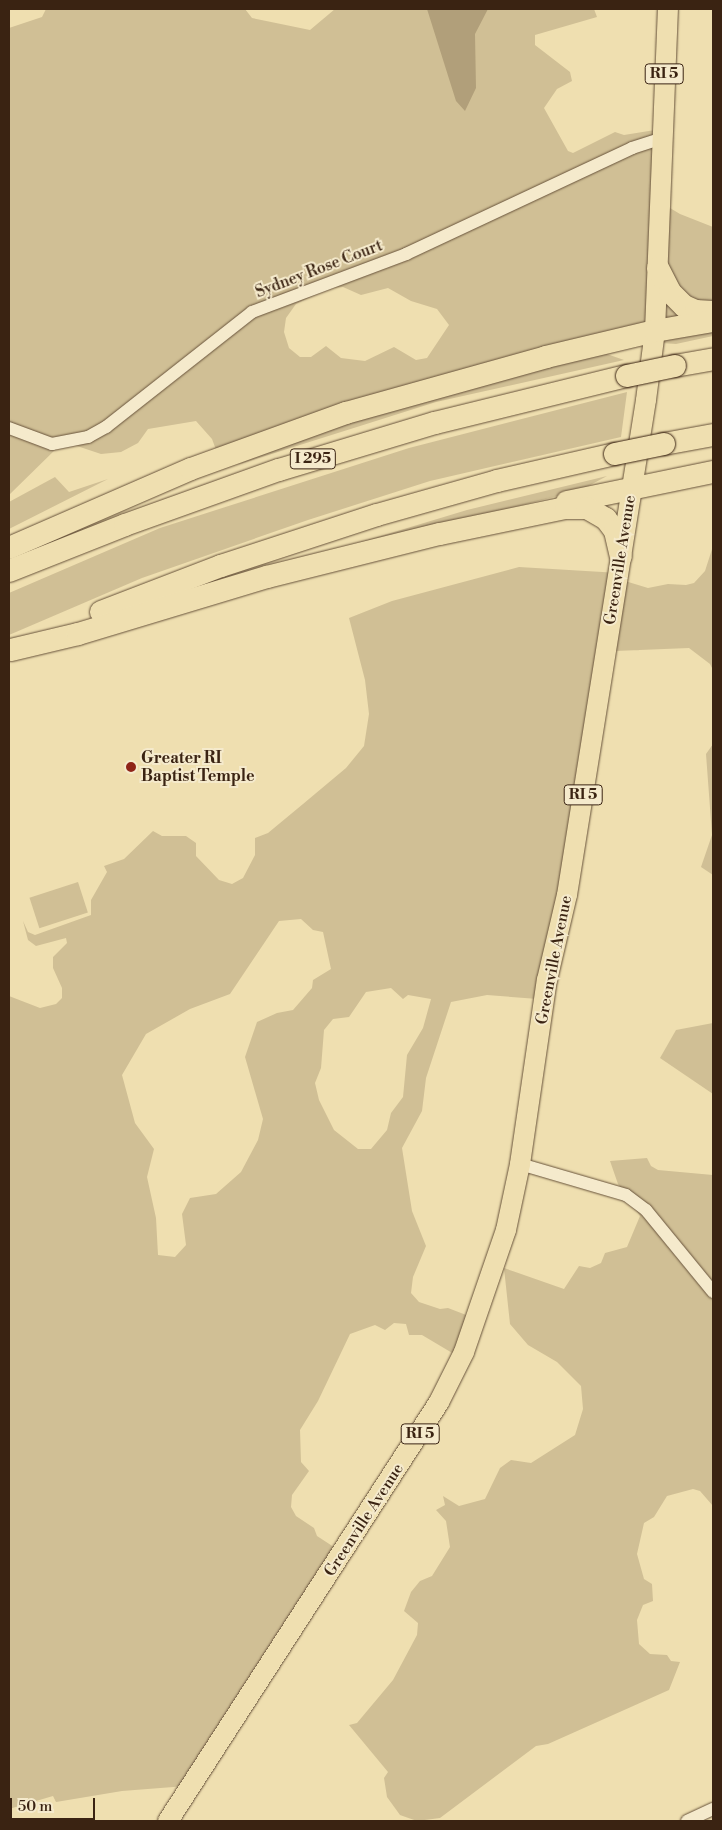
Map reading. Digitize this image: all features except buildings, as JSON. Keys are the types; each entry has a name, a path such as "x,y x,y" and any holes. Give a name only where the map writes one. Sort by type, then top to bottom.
{"highway":[{"path":"658,268 670,292 684,306 696,312 713,312"},
{"path":"9,548 183,472 346,413 464,377 655,331 713,321"},
{"name":"I 295","path":"9,571 163,510 279,470 435,423 626,376 713,359"},
{"path":"10,651 182,581 338,527 465,490 616,454 713,435"},
{"path":"10,651 78,634 267,577 632,486 713,472"},
{"path":"464,529 566,508 587,508 600,514 611,524 618,539 621,556"}],"main road":[{"name":"Greenville Avenue","path":"168,1821 439,1402 464,1352 496,1266 520,1164 546,987 567,895 655,331 668,9"}],"street":[{"name":"Sydney Rose Court","path":"9,428 52,444 88,437 106,427 252,312 406,254 632,148 662,138"},
{"path":"520,1164 626,1195 646,1210 713,1292"},
{"path":"687,1821 713,1809"}],"shaded area":[{"path":"46,9 245,9 252,18 310,30 335,9 594,9 597,17 535,35 535,45 570,72 572,81 557,89 544,108 568,151 573,153 615,132 624,135 655,130 665,205 680,214 713,227 713,336 676,344 647,342 218,455 212,439 196,421 148,429 138,443 121,452 101,454 74,445 59,446 9,495 9,28 42,17","holes":["343,287 361,295 388,288 411,301 437,309 449,325 427,358 416,360 394,347 365,361 341,358 326,346 311,357 300,357 289,348 284,332 286,318 296,304 329,288"]},
{"path":"427,9 488,9 475,34 476,88 465,111 456,101"},
{"path":"604,353 624,360 436,402 237,465 289,440 442,391"},
{"path":"627,392 621,437 430,481 308,520 142,578 9,635 9,593 160,528 409,448"},
{"path":"607,476 581,490 268,570 467,510"},
{"path":"55,477 69,492 108,479 9,529 9,502"},
{"path":"713,546 713,670 710,664 689,648 615,651 551,1000 487,995 451,1002 426,1078 422,1111 402,1148 412,1211 426,1246 413,1277 411,1293 419,1302 440,1309 448,1308 474,1318 459,1357 422,1335 409,1335 406,1324 394,1323 385,1330 375,1325 350,1334 318,1401 300,1430 301,1462 309,1471 292,1495 291,1507 296,1516 314,1528 317,1536 340,1551 186,1786 122,1791 56,1802 53,1796 9,1809 9,996 40,1008 56,1004 62,998 62,988 53,968 53,957 67,943 66,938 36,946 28,940 23,921 28,932 35,935 91,915 91,900 107,872 104,866 124,859 153,831 162,836 186,836 196,843 196,856 219,880 232,884 243,878 255,855 255,838 268,833 346,768 364,746 369,714 365,680 349,618 392,601 519,567 619,573 625,581 648,588 668,584 686,585 694,583 705,571","holes":["301,919 313,930 323,932 331,969 313,980 312,988 293,1010 277,1013 257,1022 245,1057 263,1119 258,1140 241,1172 216,1194 190,1198 182,1214 186,1245 175,1257 158,1255 156,1218 147,1177 154,1149 135,1123 122,1075 146,1034 190,1009 230,994 279,921","391,988 403,999 408,995 431,999 423,1028 407,1055 403,1097 391,1113 387,1130 371,1149 358,1149 334,1130 319,1100 315,1083 321,1068 324,1030 333,1019 349,1017 366,992"]},
{"path":"713,744 713,875 701,867 712,835 706,754"},
{"path":"78,882 88,912 39,928 29,898"},
{"path":"713,1023 713,1094 660,1058 676,1030"},
{"path":"647,1158 651,1166 658,1170 713,1175 713,1506 700,1491 693,1489 667,1496 654,1517 644,1523 637,1554 644,1579 652,1584 653,1601 643,1605 637,1620 639,1644 650,1654 667,1655 671,1661 680,1662 669,1690 548,1744 536,1746 440,1818 417,1821 400,1815 387,1797 384,1778 388,1772 349,1725 357,1723 393,1680 417,1635 418,1623 404,1611 411,1592 420,1581 432,1576 450,1547 446,1521 436,1510 445,1505 443,1496 459,1506 485,1499 500,1468 511,1460 531,1463 575,1435 583,1409 581,1386 557,1362 528,1345 510,1324 504,1268 564,1289 579,1266 590,1268 601,1263 605,1253 627,1247 640,1216 618,1184 610,1161"}],"place":[{"name":"Greater RI Baptist Temple","path":"131,767"}]}
